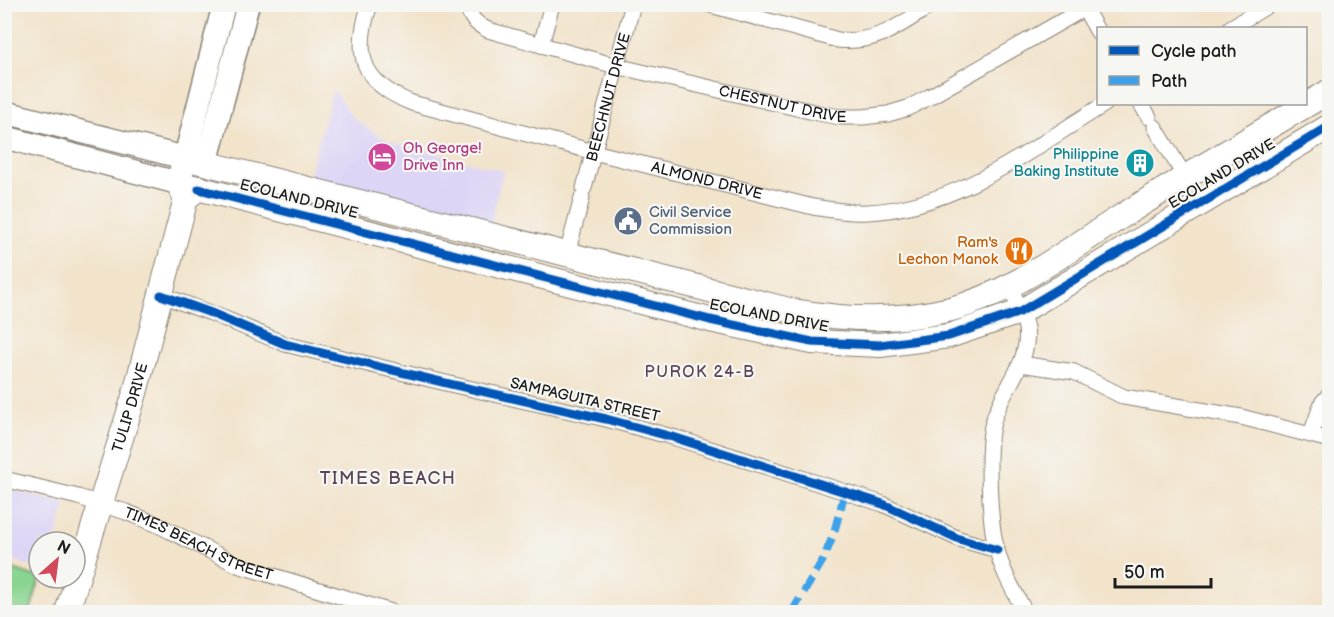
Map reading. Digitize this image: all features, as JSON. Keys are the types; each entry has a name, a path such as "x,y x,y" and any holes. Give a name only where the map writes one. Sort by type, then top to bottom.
{"main road":[{"name":"TULIP DRIVE","path":"67,612 102,504 161,296 195,161 224,4"},
{"name":"TULIP DRIVE","path":"195,161 248,4"},
{"name":"ECOLAND DRIVE","path":"1307,104 1329,91"},
{"name":"ECOLAND DRIVE","path":"4,112 793,310 850,318 895,318 953,308 1010,286 1306,105"},
{"name":"ECOLAND DRIVE","path":"4,136 188,190 710,320 812,342 880,345 922,341 973,329 1020,312 1329,126"}],"street":[{"name":"ALMOND DRIVE","path":"370,4 364,22 361,53 366,68 383,88 412,103 594,152 813,207 840,211 868,212 896,209 957,191 989,175 1103,105"},
{"name":"CHESTNUT DRIVE","path":"467,4 469,15 476,24 488,30 616,66 840,117 888,114 908,108 1087,6"},
{"path":"541,45 552,4"},
{"name":"BEECHNUT DRIVE","path":"567,254 633,4"},
{"path":"707,4 838,40 853,41 871,39 884,34 933,4"},
{"path":"1232,27 1270,4"},
{"path":"1087,6 1097,30"},
{"path":"1148,116 1185,177"},
{"path":"1010,286 1025,326 1026,339 1021,364 998,405 992,424 989,446 992,522 997,550 1025,612"},
{"name":"SAMPAGUITA STREET","path":"161,296 211,313 285,344 666,435 883,504 951,536 997,550"},
{"path":"1021,364 1066,370 1124,397 1241,417 1329,440"},
{"path":"1311,434 1322,403 1329,394"},
{"name":"TIMES BEACH STREET","path":"4,479 102,504 156,524 238,565 303,587 391,612"}],"shaded area":[{"name":"Oh George! Drive Inn","path":"333,89 353,118 381,137 503,171 490,227 308,180"},
{"path":"4,488 66,504 58,530 27,530 27,565 5,557"}],"green space":[{"path":"5,566 27,574 27,590 36,590 30,612 5,612"}],"marked path":[{"path":"792,612 823,560 833,536 845,492"}],"cycle path":[{"path":"199,189 710,320 812,342 880,345 949,336 1020,312 1330,126"},
{"path":"161,295 285,344 606,419 676,438 883,504 959,539 997,550"}],"place":[{"name":"Oh George! Drive Inn","path":"382,157"},
{"name":"Philippine Baking Institute","path":"1140,163"},
{"name":"Civil Service Commission","path":"628,221"},
{"name":"Ram's Lechon Manok","path":"1019,251"}],"district":[{"name":"PUROK 24-B","path":"700,372"},
{"name":"TIMES BEACH","path":"388,478"}]}
